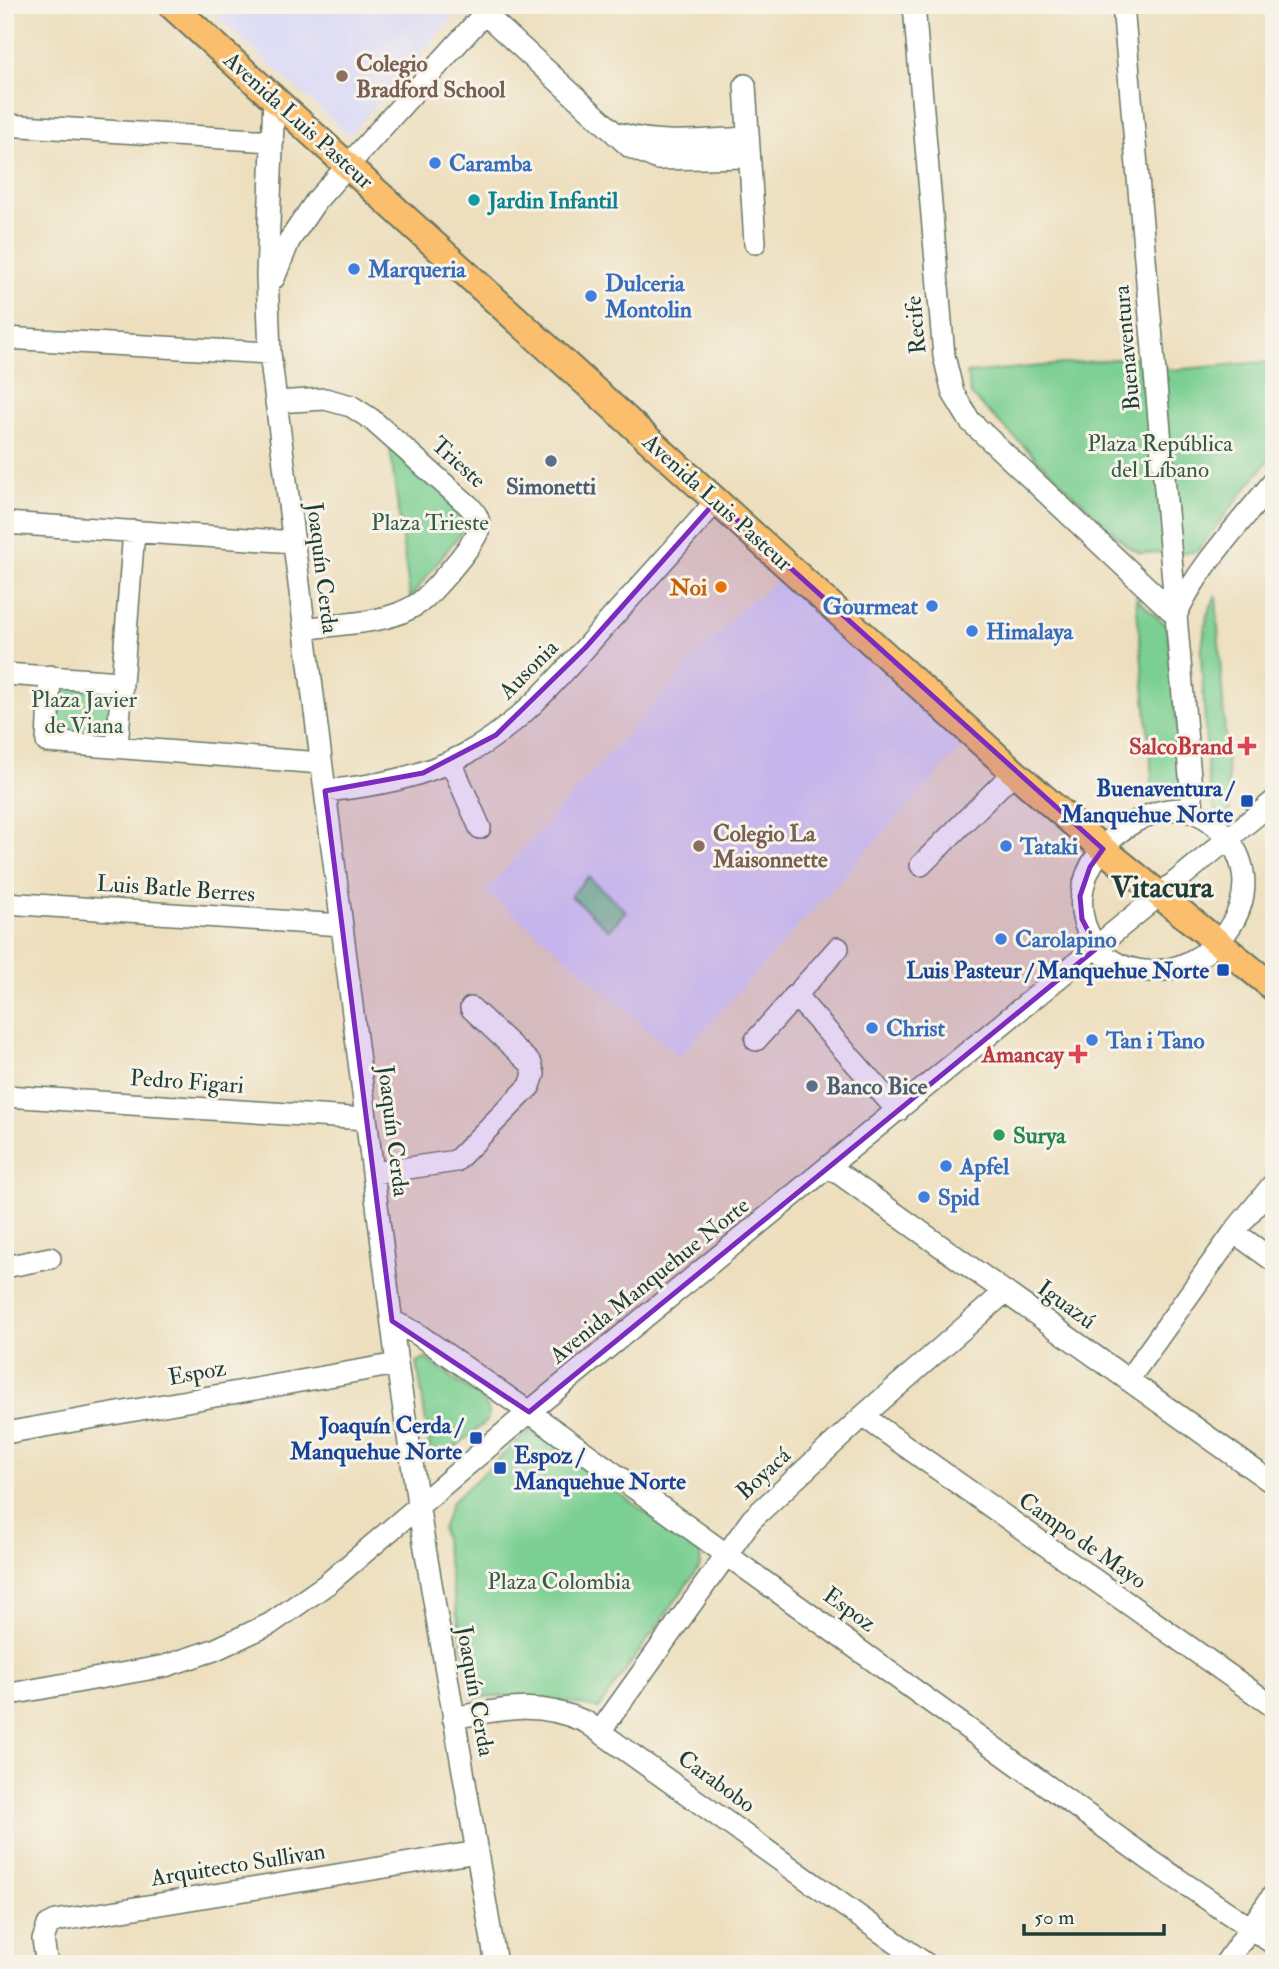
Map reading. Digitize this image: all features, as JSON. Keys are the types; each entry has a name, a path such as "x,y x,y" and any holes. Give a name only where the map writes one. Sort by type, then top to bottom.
{"main road":[{"name":"Avenida Luis Pasteur","path":"171,5 1014,772 1274,988"}],"street":[{"name":"Recife","path":"914,5 944,356 953,393 963,412 979,432 1176,615"},
{"name":"Buenaventura","path":"1123,5 1193,811"},
{"name":"Joaquín Cerda","path":"268,300 282,255 298,225 328,185 489,9 615,132 640,138 748,147"},
{"path":"745,85 754,243"},
{"name":"Joaquín Cerda","path":"274,97 268,300 270,353 397,1364 453,1718 496,1964"},
{"path":"5,125 273,141"},
{"path":"5,338 270,353"},
{"name":"Trieste","path":"276,402 325,399 340,402 361,412 468,505 475,512 480,526 474,540 456,563 426,597 408,610 386,617 305,629"},
{"path":"1176,615 1201,573 1274,481"},
{"name":"Ausonia","path":"325,791 397,780 451,762 496,735 528,708 586,647 716,501"},
{"path":"5,523 293,542"},
{"path":"117,747 134,531"},
{"path":"1126,567 1146,573 1172,564"},
{"path":"5,674 121,682"},
{"path":"50,676 47,742 321,763"},
{"path":"451,762 480,828"},
{"path":"921,865 1014,772"},
{"name":"Avenida Manquehue Norte","path":"5,1695 165,1666 214,1650 270,1624 327,1584 529,1412 1274,801"},
{"path":"1167,810 1193,811 1215,824 1228,838 1243,863 1246,896 1238,919 1217,943 1190,960 1155,971 1123,966 1097,948 1082,919 1080,896 1090,867 1125,827 1144,816 1167,810"},
{"name":"Luis Batle Berres","path":"5,903 342,925"},
{"path":"756,1040 838,948"},
{"path":"795,995 898,1111"},
{"path":"374,1173 456,1161 530,1086 534,1074 531,1064 471,1008"},
{"name":"Pedro Figari","path":"5,1096 366,1119"},
{"name":"Iguazú","path":"830,1167 1274,1484"},
{"path":"1128,1380 1234,1232 1274,1183"},
{"path":"1234,1232 1274,1261"},
{"path":"5,1267 50,1258"},
{"name":"Boyacá","path":"601,1731 752,1519 863,1416 1005,1292"},
{"name":"Espoz","path":"392,1321 416,1333 529,1412 1154,1863 1274,1944"},
{"name":"Espoz","path":"5,1433 397,1364"},
{"name":"Campo de Mayo","path":"863,1416 1274,1707"},
{"name":"Carabobo","path":"453,1718 507,1708 538,1707 570,1714 601,1731 926,1964"},
{"name":"Arquitecto Sullivan","path":"47,1964 43,1940 48,1925 57,1921 477,1852"},
{"path":"1226,1964 1274,1895"}],"highlighted area":[{"path":"716,501 1103,849 1090,867 1080,896 1082,919 1097,948 529,1412 392,1321 325,791 423,773 496,735 586,647"}],"shaded area":[{"name":"Colegio Bradford School","path":"204,5 464,5 349,136"},
{"name":"Colegio La Maisonnette","path":"778,578 963,746 679,1057 485,891 709,643 752,598 756,601"}],"green space":[{"name":"Plaza República del Líbano","path":"1138,357 1171,370 1274,361 1274,453 1196,552 1140,553 1127,546 971,395 967,373"},
{"name":"Plaza Trieste","path":"389,441 466,513 466,526 410,598"},
{"path":"1216,595 1230,812 1221,815 1214,809 1208,780 1201,654 1207,615"},
{"path":"1136,598 1167,626 1183,791 1150,787 1152,774"},
{"name":"Plaza Javier de Viana","path":"56,681 116,685 112,743 52,739"},
{"path":"588,877 626,911 609,930 571,896"},
{"path":"425,1358 484,1401 489,1412 487,1421 441,1459 430,1451 417,1362"},
{"name":"Plaza Colombia","path":"531,1429 701,1553 700,1566 598,1709 535,1697 472,1698 442,1529 452,1502"}],"place":[{"name":"Colegio Bradford School","path":"342,76"},
{"name":"Caramba","path":"435,163"},
{"name":"Jardin Infantil","path":"474,200"},
{"name":"Marqueria","path":"354,269"},
{"name":"Dulceria Montolin","path":"591,296"},
{"name":"Simonetti","path":"551,461"},
{"name":"Noi","path":"721,587"},
{"name":"Gourmeat","path":"932,606"},
{"name":"Himalaya","path":"972,631"},
{"name":"SalcoBrand","path":"1247,746"},
{"name":"Buenaventura / Manquehue Norte","path":"1247,801"},
{"name":"Colegio La Maisonnette","path":"699,846"},
{"name":"Tataki","path":"1006,846"},
{"name":"Carolapino","path":"1001,939"},
{"name":"Luis Pasteur / Manquehue Norte","path":"1223,970"},
{"name":"Christ","path":"872,1028"},
{"name":"Tan i Tano","path":"1092,1040"},
{"name":"Amancay","path":"1078,1054"},
{"name":"Banco Bice","path":"812,1086"},
{"name":"Surya","path":"999,1135"},
{"name":"Apfel","path":"946,1166"},
{"name":"Spid","path":"924,1197"},
{"name":"Joaquín Cerda / Manquehue Norte","path":"476,1438"},
{"name":"Espoz / Manquehue Norte","path":"500,1468"}],"district":[{"name":"Vitacura","path":"1162,887"}]}
